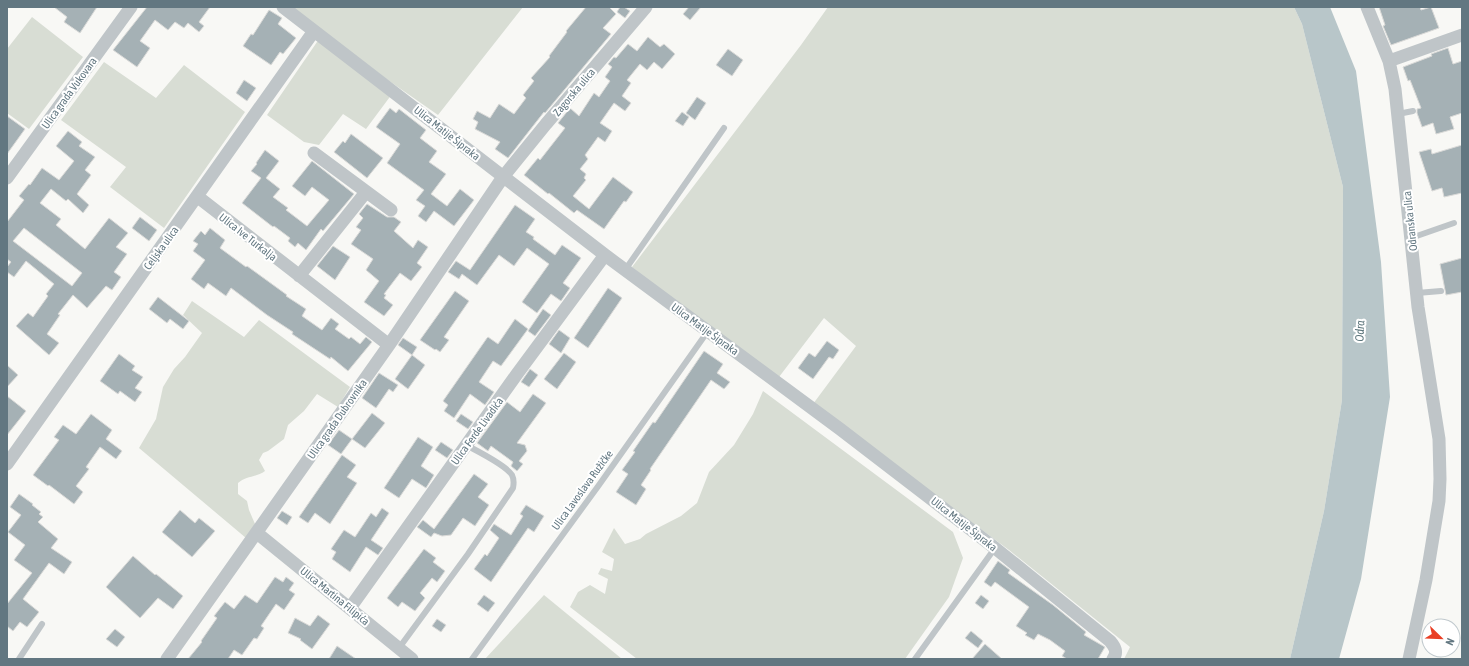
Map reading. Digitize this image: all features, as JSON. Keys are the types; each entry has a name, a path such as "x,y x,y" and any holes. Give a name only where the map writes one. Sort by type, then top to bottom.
{"street":[{"name":"Ulica grada Vukovara","path":"7,178 131,7"},
{"name":"Ulica Matije Šipraka","path":"283,7 605,255 840,429 995,548 1110,641 1115,648 1116,655 1113,659"},
{"name":"Zagorska ulica","path":"503,177 546,124 646,7"},
{"name":"Odranska ulica","path":"1367,7 1389,61 1395,89 1417,293 1439,439 1439,501 1426,580 1409,659"},
{"name":"Celjska ulica","path":"7,464 314,32"},
{"path":"1389,61 1462,35"},
{"path":"314,153 391,210"},
{"name":"Ulica grada Dubrovnika","path":"167,659 258,533 389,345 503,177"},
{"path":"299,276 366,192"},
{"name":"Ulica Ive Turkalja","path":"198,197 389,345"},
{"name":"Ulica Ferde Livadića","path":"350,608 605,255"},
{"name":"Ulica Martina Filipića","path":"258,533 412,659"}],"lane":[{"path":"1398,114 1413,111"},
{"path":"625,270 724,128"},
{"path":"1411,238 1454,223"},
{"path":"1417,293 1441,291"},
{"name":"Ulica Lavoslava Ružičke","path":"472,659 599,485 708,331"},
{"path":"398,648 464,560 513,488 513,477 508,471 485,455 466,446"},
{"path":"915,659 995,548"},
{"path":"19,659 42,624"}],"shaded area":[{"path":"292,7 523,7 438,115 385,78"},
{"path":"828,7 1294,7 1302,24 1343,187 1342,400 1324,511 1290,659 1124,659 1130,647 1009,550 813,404 856,346 824,318 779,377 688,314 632,267 801,45"},
{"path":"32,17 83,57 29,129 7,113 7,49"},
{"path":"323,41 392,94 366,129 343,114 319,145 304,142 267,115 317,42"},
{"path":"104,62 156,98 184,65 245,112 164,228 110,187 126,167 61,120"},
{"path":"192,301 244,337 259,320 350,387 338,407 317,394 304,411 288,425 284,439 263,453 259,460 265,471 244,479 238,483 238,494 247,501 255,524 246,538 139,448 156,419 163,387 174,369 185,357 202,333 183,315"},
{"path":"763,391 953,532 963,558 949,597 905,659 637,659 570,607 578,592 590,585 605,594 608,579 598,574 601,568 612,571 614,559 602,552 614,528 625,544 640,539 646,534 681,516 697,503 709,472 734,445 753,414"},
{"path":"544,595 622,659 485,659"}],"water":[{"name":"Odra","path":"1294,7 1330,7 1356,71 1381,262 1390,397 1361,579 1339,659 1290,659 1324,511 1342,400 1343,187 1302,24"}],"building":[{"path":"54,7 97,7 80,33 64,22 67,17"},
{"path":"147,7 210,7 199,22 204,26 199,32 188,23 184,28 175,22 168,30 155,20 140,41 150,48 137,67 113,50"},
{"path":"586,7 609,7 616,14 603,28 611,34 545,113 544,112 508,158 495,149 500,142 475,129 478,122 473,119 477,111 490,118 499,104 514,114 526,98 523,95 534,81 531,78 550,57 549,56 567,32 566,31"},
{"path":"620,7 624,7 630,11 625,18 617,12"},
{"path":"689,7 701,7 690,20 683,14"},
{"path":"1379,7 1420,7 1421,10 1431,7 1439,28 1391,45 1383,26 1385,25"},
{"path":"269,10 282,18 278,24 296,38 283,54 280,52 271,65 243,46 251,34 253,35"},
{"path":"648,37 660,47 664,44 675,54 662,69 654,62 647,70 640,64 627,80 631,83 622,96 631,103 625,111 614,103 600,123 612,131 605,142 598,137 585,155 588,159 580,169 586,174 584,178 586,180 573,196 589,209 613,177 633,192 626,202 624,201 604,229 577,210 574,213 524,175 538,158 540,160 565,128 558,123 570,108 579,116 594,93 599,97 610,81 605,77 612,67 608,64 614,57 616,58 628,44 637,51"},
{"path":"1448,48 1453,64 1462,61 1462,113 1450,117 1454,129 1436,134 1433,123 1422,127 1417,113 1417,109 1421,108 1403,67"},
{"path":"728,49 743,60 732,76 716,65"},
{"path":"244,80 256,88 247,101 236,93"},
{"path":"697,97 706,103 695,120 686,113"},
{"path":"390,108 396,113 399,109 426,130 420,138 437,151 429,162 446,174 431,194 447,206 460,189 474,200 454,226 434,211 426,222 418,216 425,206 416,200 424,190 387,163 400,144 376,127"},
{"path":"682,112 689,117 683,126 675,121"},
{"path":"7,116 25,129 7,154"},
{"path":"68,131 82,142 79,146 95,157 85,170 91,175 77,194 89,205 83,213 68,199 66,201 51,189 40,203 61,219 56,225 85,249 109,218 128,233 116,247 127,254 114,272 121,277 112,290 106,286 87,308 73,295 58,314 60,315 47,334 59,343 49,355 16,326 28,313 33,317 48,296 46,294 54,284 26,261 14,277 7,272 7,267 11,262 7,259 7,222 24,200 19,196 29,184 30,185 42,168 59,180 74,161 56,146","holes":["24,228 82,273 72,286 13,241"]},
{"path":"351,134 383,158 367,178 334,152 343,141 345,143"},
{"path":"1462,145 1462,193 1444,197 1442,188 1432,191 1419,152 1431,149 1432,154"},
{"path":"265,150 279,161 266,178 280,189 273,197 288,208 286,210 307,226 329,200 312,187 305,196 292,186 312,161 354,194 323,231 321,229 306,250 298,243 295,247 288,241 290,238 242,203 261,178 251,171"},
{"path":"367,204 387,217 394,217 401,222 394,231 413,248 418,240 428,247 417,263 422,267 411,281 400,273 384,294 386,295 384,298 393,305 384,316 364,302 379,281 366,270 373,259 351,244 361,230 356,227 363,218 359,214"},
{"path":"515,205 535,219 526,232 534,237 533,239 555,255 562,245 581,258 563,283 570,288 561,301 551,294 537,313 522,302 549,264 527,248 514,266 499,255 477,285 462,274 459,279 448,272 456,261 470,270"},
{"path":"140,217 157,230 149,241 132,228"},
{"path":"210,228 225,240 220,248 306,309 302,316 322,330 331,318 339,324 335,329 349,339 351,337 360,344 366,337 372,342 348,371 331,357 330,359 292,334 293,332 231,288 226,296 208,283 204,289 191,279 205,260 193,251 198,244 193,241 201,231 205,235"},
{"path":"333,246 350,257 335,280 317,266"},
{"path":"1462,258 1462,292 1446,295 1440,264"},
{"path":"608,288 622,298 588,348 574,338"},
{"path":"455,291 469,301 444,337 449,340 440,352 420,340"},
{"path":"158,297 189,321 183,329 170,319 167,323 149,309"},
{"path":"543,309 551,315 535,336 528,331"},
{"path":"515,319 528,329 501,366 493,361 479,382 494,392 485,405 470,394 454,418 444,411 448,405 443,401 487,338 488,337 498,344"},
{"path":"559,330 570,338 561,353 549,344"},
{"path":"403,338 417,347 412,355 398,345"},
{"path":"827,341 839,350 833,359 829,357 813,379 798,368 809,353 815,357"},
{"path":"704,351 723,364 717,373 730,382 724,389 711,380 650,469 651,470 641,485 646,489 636,505 616,492 628,474 622,470 635,452 633,451 653,422 655,423"},
{"path":"564,353 576,362 557,389 544,379"},
{"path":"119,354 135,366 132,370 143,377 135,388 142,392 135,402 120,391 118,394 100,381"},
{"path":"412,355 425,365 408,389 395,379"},
{"path":"7,365 18,375 7,387"},
{"path":"530,369 538,375 529,387 521,382"},
{"path":"379,373 398,385 393,392 389,389 376,408 362,398"},
{"path":"533,394 546,403 517,443 525,445 527,451 519,461 523,464 517,471 511,466 513,462 491,446 488,451 477,443 507,402 520,412"},
{"path":"7,396 26,411 7,435"},
{"path":"372,413 385,423 365,448 352,439"},
{"path":"91,414 112,430 106,439 122,451 116,459 100,447 86,467 89,469 76,486 83,492 74,504 33,475 59,440 54,437 63,425 76,434"},
{"path":"461,414 473,422 468,429 456,421"},
{"path":"339,430 352,439 341,454 328,445"},
{"path":"418,437 433,447 421,466 434,475 426,488 412,479 399,498 384,488"},
{"path":"441,442 453,450 447,458 435,450"},
{"path":"342,455 356,465 347,477 357,483 330,524 315,513 308,523 299,517"},
{"path":"474,474 488,484 478,497 489,505 475,526 463,518 451,535 442,536 434,533 431,537 417,527 423,520 434,529"},
{"path":"19,494 41,512 39,514 43,517 38,522 58,539 51,548 72,562 64,574 49,563 23,599 39,612 27,627 20,622 13,631 7,626 7,604 32,573 14,560 25,545 8,532 21,515 10,507"},
{"path":"526,505 544,516 534,532 528,528 491,582 474,569 485,554 487,556 499,538 490,530 494,524 511,535 523,516 520,514"},
{"path":"382,508 389,513 371,540 383,548 378,555 366,547 350,572 332,559 336,552 331,549 344,530 355,537 371,513 376,517"},
{"path":"180,510 195,523 199,518 215,531 192,557 162,532"},
{"path":"282,511 292,517 287,525 277,518"},
{"path":"424,549 436,558 433,562 445,571 437,582 432,578 420,593 425,598 415,611 402,602 398,607 387,598"},
{"path":"133,556 183,596 173,609 158,598 140,618 106,587"},
{"path":"998,561 1010,570 1008,573 1053,605 1086,632 1084,635 1105,647 1098,659 1067,659 1062,656 1065,651 1050,640 1038,634 1034,640 1025,635 1027,633 1016,626 1029,607 995,582 991,587 984,582"},
{"path":"275,577 283,582 286,577 294,583 289,590 295,594 284,610 276,604 261,626 264,628 257,639 254,638 242,655 234,650 228,659 188,659 202,642 201,641 217,618 214,616 225,602 234,609 245,595 257,603"},
{"path":"484,595 495,603 488,612 477,604"},
{"path":"981,595 989,601 983,609 975,603"},
{"path":"318,615 330,624 312,649 300,640 301,639 288,633 295,618 310,626"},
{"path":"437,619 446,625 441,632 432,626"},
{"path":"115,629 125,637 117,647 106,639"},
{"path":"971,631 983,641 978,648 965,638"},
{"path":"985,644 1002,659 972,659"},
{"path":"337,646 356,659 329,659"}]}
